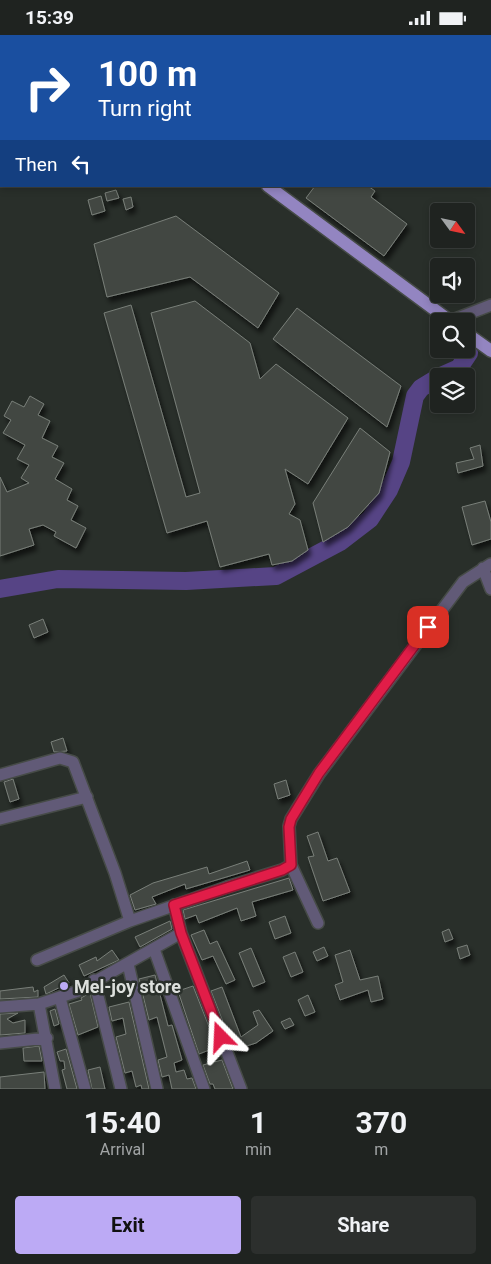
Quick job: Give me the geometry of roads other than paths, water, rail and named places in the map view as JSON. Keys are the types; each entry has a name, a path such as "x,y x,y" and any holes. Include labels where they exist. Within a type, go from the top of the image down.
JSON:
{"main road":[{"path":"269,187 439,313"},
{"path":"475,339 491,351"}],"street":[{"path":"470,313 491,305"},
{"path":"318,923 291,865 289,827 291,819 319,773 462,582 487,566 491,589"},
{"path":"0,775 60,759 69,760 77,769 130,921"},
{"path":"0,819 87,797"},
{"path":"37,960 130,921 282,870 291,865"},
{"path":"174,905 181,933 241,1089"},
{"path":"0,1007 39,1004 78,991 94,980 128,964 181,933"},
{"path":"154,949 204,1089"},
{"path":"128,964 157,1089"},
{"path":"94,980 122,1089"},
{"path":"60,998 85,1089"},
{"path":"39,1004 47,1038 55,1089"},
{"path":"0,1043 47,1038"}],"waterway":[{"path":"459,368 466,358"},
{"path":"0,589 58,579 186,581 276,576 340,542 370,519 389,490 401,462 415,396 421,388 430,382"}],"place":[{"name":"Mel-joy store","path":"64,986"}]}
